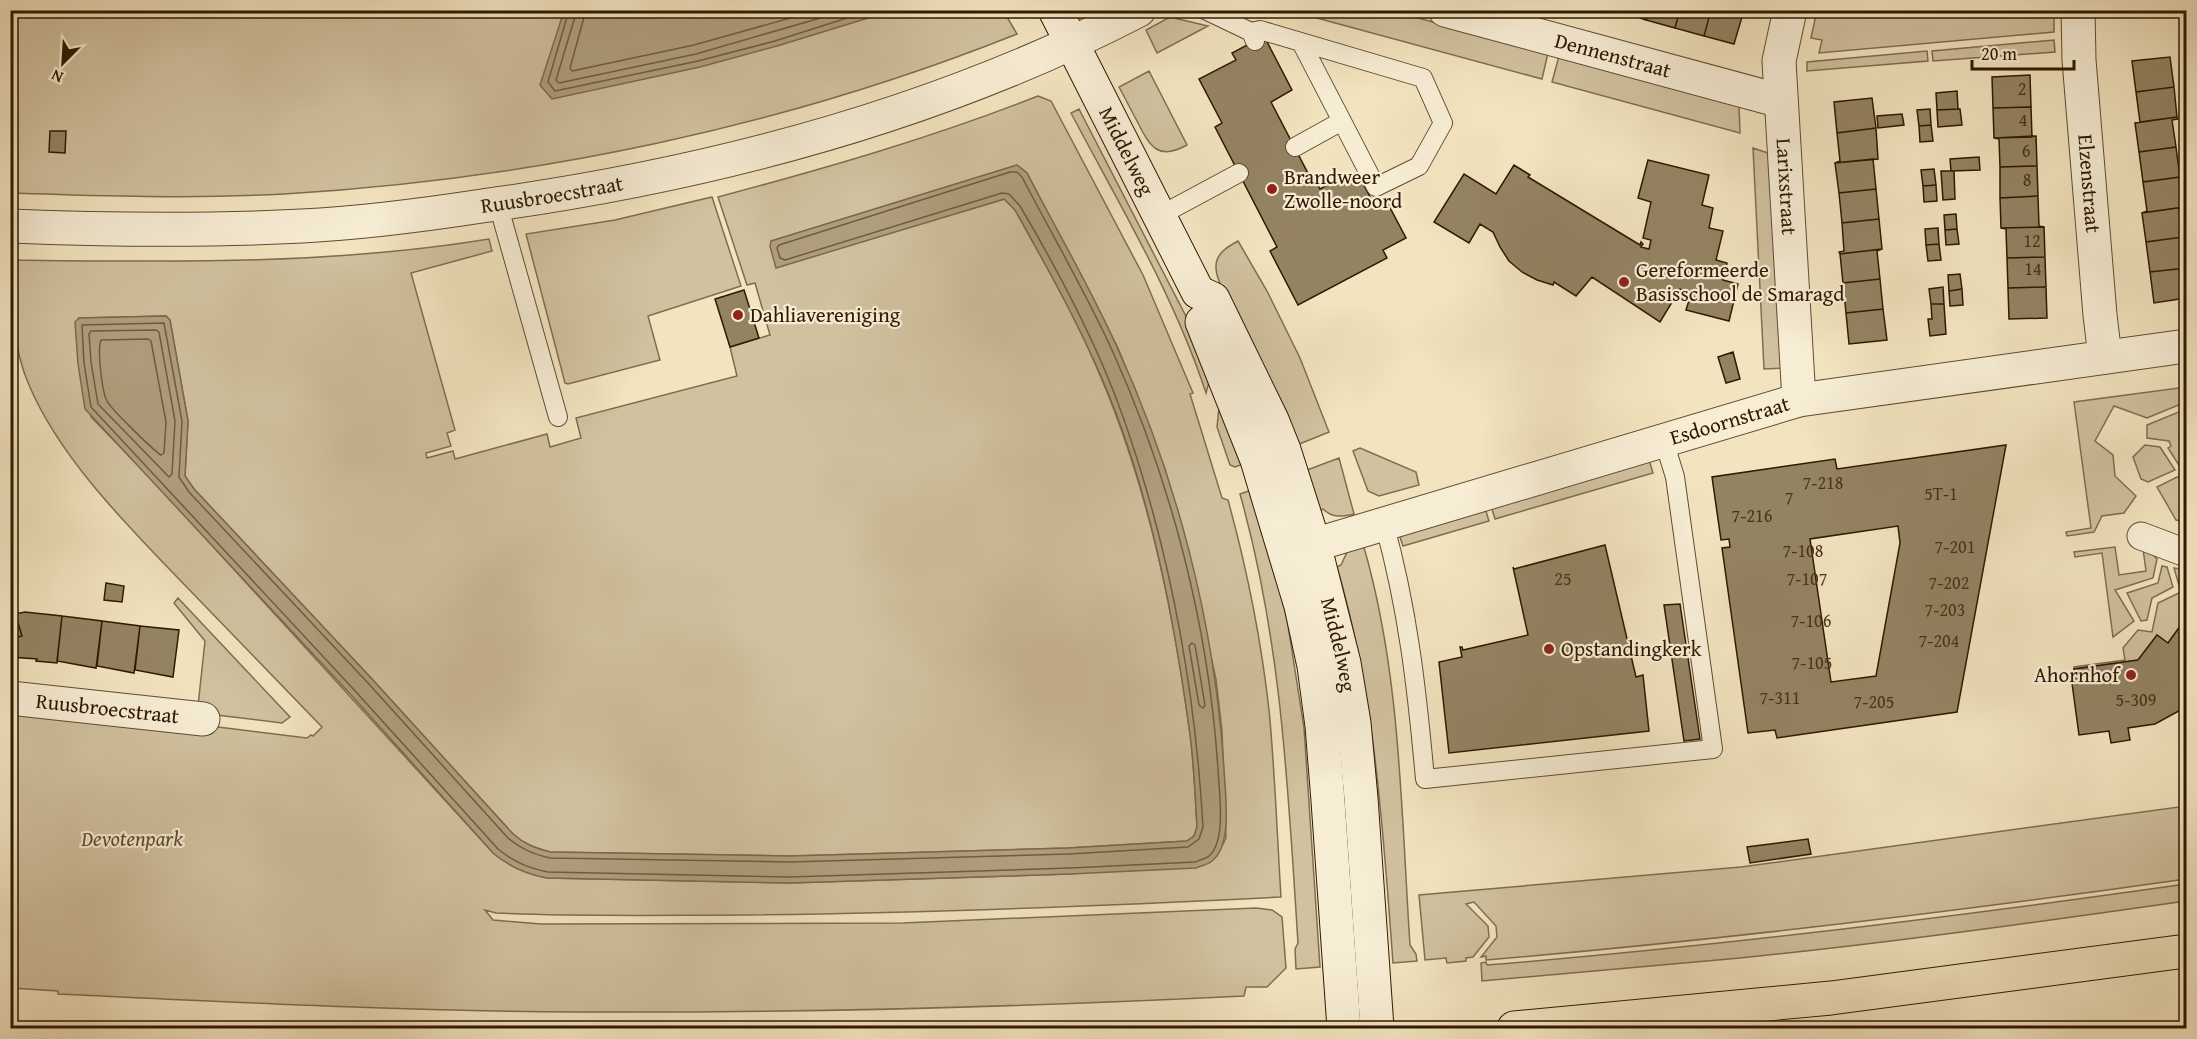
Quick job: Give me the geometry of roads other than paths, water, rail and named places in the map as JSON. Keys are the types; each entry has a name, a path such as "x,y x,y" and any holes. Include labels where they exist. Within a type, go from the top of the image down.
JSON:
{"highway":[{"path":"1514,1029 1831,998 2187,951"}],"street":[{"name":"Middelweg","path":"1055,10 1198,292 1195,307 1249,439 1270,500 1299,549 1344,663 1354,723 1362,809 1377,1029"},
{"path":"1073,43 1139,10"},
{"name":"Dennenstraat","path":"1445,10 1492,17 1781,101"},
{"name":"Larixstraat","path":"1790,10 1779,61 1799,400"},
{"name":"Elzenstraat","path":"2078,10 2082,95 2105,357"},
{"name":"Ruusbroecstraat","path":"10,226 162,230 305,226 429,214 498,204 671,174 843,130 954,93 1026,65 1073,43"},
{"name":"Esdoornstraat","path":"1299,549 1799,400 2187,346"},
{"path":"2141,536 2187,553"},
{"name":"Middelweg","path":"1299,549 1301,606 1314,666 1322,726 1344,1029"},
{"name":"Ruusbroecstraat","path":"10,698 203,719"}],"lane":[{"path":"1205,10 1253,36 1260,30 1423,78 1443,123 1419,166 1376,187 1302,44"},
{"path":"1295,147 1342,121"},
{"path":"1159,216 1239,173"},
{"path":"498,204 558,417"},
{"path":"1384,523 1395,560 1415,669 1425,779 1713,748 1675,477 1665,441"}],"water":[{"path":"564,10 891,11 700,67 552,99 540,85"},
{"path":"1017,165 1027,173 1085,281 1117,347 1158,448 1190,553 1212,661 1226,806 1222,846 1217,856 1209,863 1196,868 790,883 547,878 525,872 494,854 353,697 85,409 78,364 75,322 79,318 166,316 170,320 188,421 185,476 194,489 513,834 535,847 550,852 790,856 1068,848 1187,841 1194,836 1197,827 1191,739 1169,608 1152,529 1116,413 1094,361 1015,210 1004,199 776,268 770,246 771,241"}],"place":[{"name":"Brandweer Zwolle-noord","path":"1272,189"},
{"name":"Gereformeerde Basisschool de Smaragd","path":"1624,282"},
{"name":"Dahliavereniging","path":"738,315"},
{"name":"Opstandingkerk","path":"1549,649"},
{"name":"Ahornhof","path":"2131,675"}],"park label":[{"name":"Devotenpark","path":"132,839"}]}
